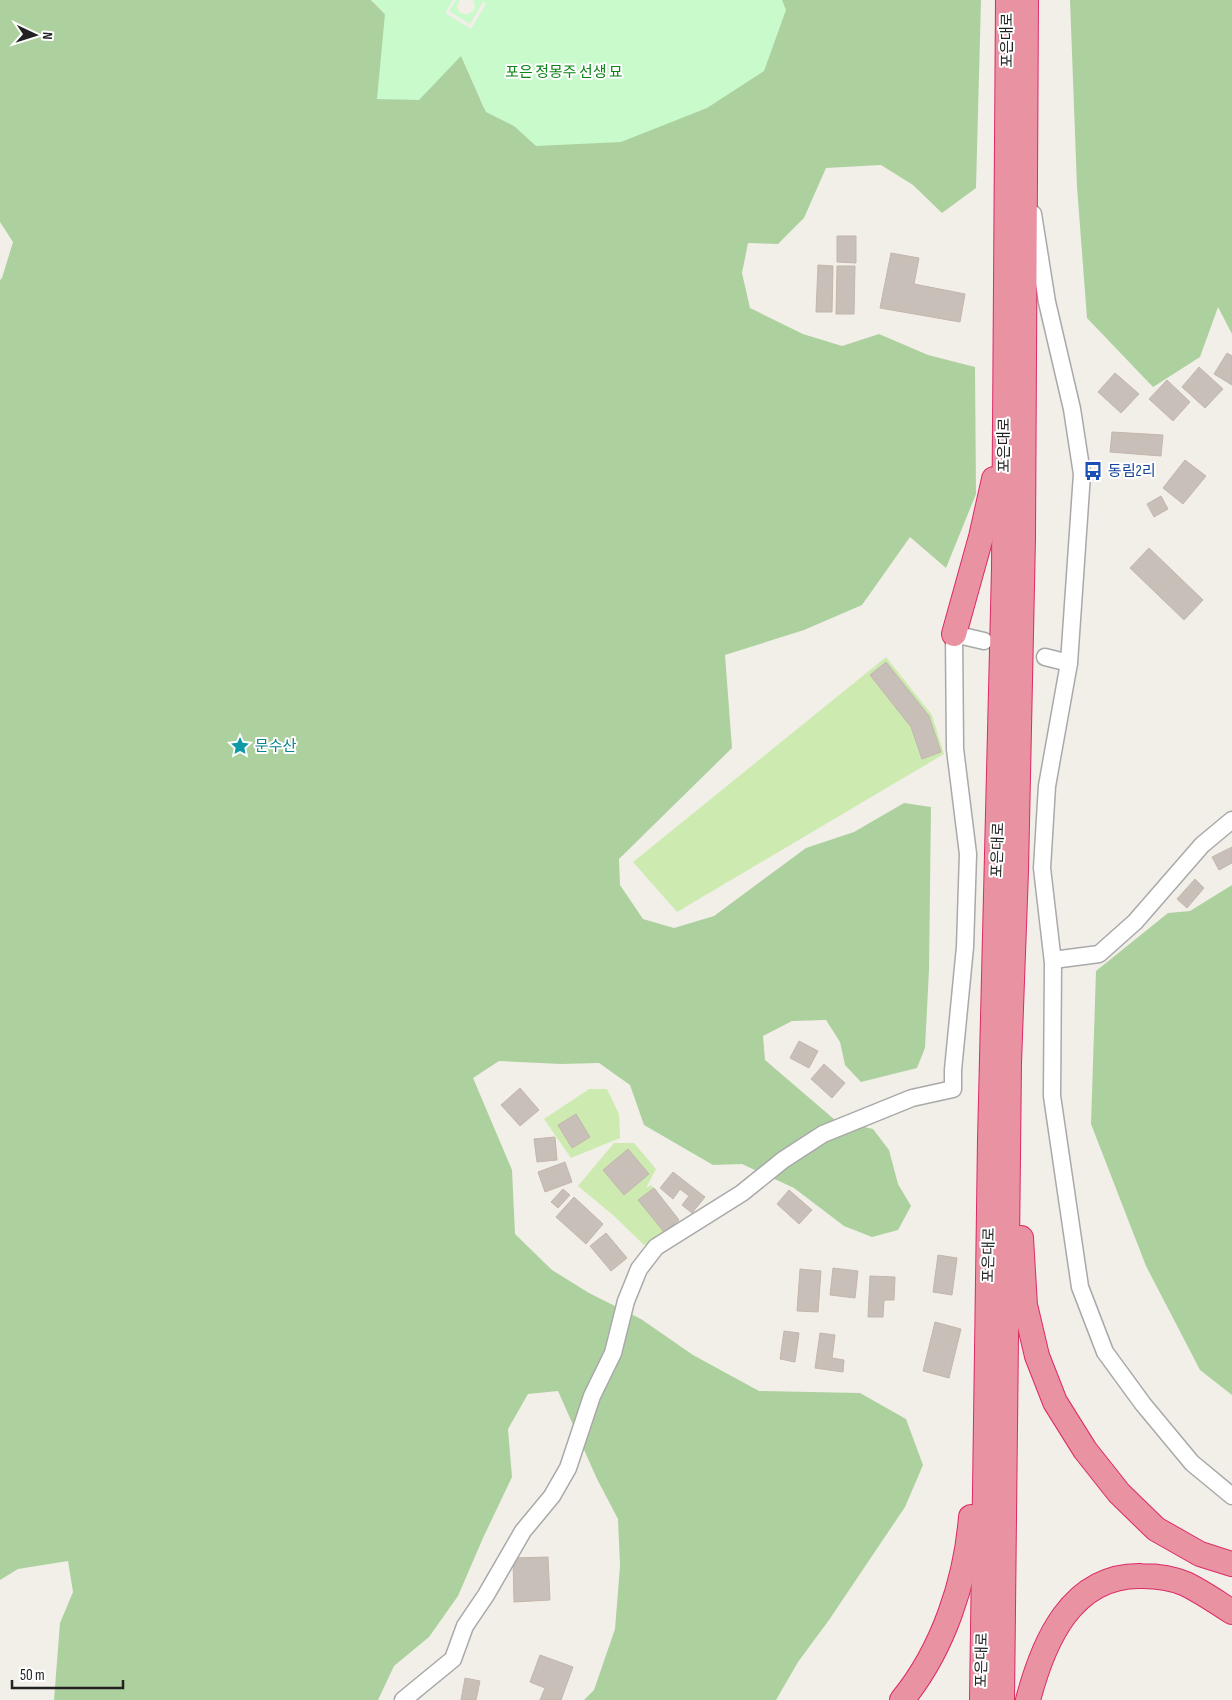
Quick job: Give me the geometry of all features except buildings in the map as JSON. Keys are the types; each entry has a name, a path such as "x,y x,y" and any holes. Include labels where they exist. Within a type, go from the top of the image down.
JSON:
{"highway":[{"name":"포은대로","path":"982,1700 990,1140 1004,568 1008,0"},
{"name":"포은대로","path":"1002,1700 1009,1063 1016,871 1023,538 1026,0"},
{"path":"954,634 995,478 1004,406"},
{"path":"1009,1063 1025,1305 1037,1356 1055,1402 1085,1450 1119,1493 1156,1529 1200,1554 1232,1564"},
{"path":"902,1700 911,1689 932,1654 963,1573 969,1538 988,1299"},
{"path":"1028,1700 1035,1673 1048,1640 1063,1616 1082,1595 1106,1582 1131,1576 1158,1576 1185,1584 1232,1612"}],"street":[{"path":"1024,161 1047,302 1072,409 1082,474 1069,663 1047,786 1042,868 1053,960 1052,1096 1080,1287 1105,1352 1143,1404 1192,1463 1232,1496"},
{"path":"403,1700 454,1659 465,1626 486,1595 523,1531 552,1496 568,1468 592,1396 612,1353 626,1301 639,1269 656,1247 742,1193 783,1160 823,1134 912,1098 953,1088 953,1070 965,948 968,854 956,749 954,634 984,641"},
{"path":"1044,657 1069,663"},
{"path":"1053,960 1099,954 1135,922 1202,845 1232,820"}],"green space":[{"path":"0,0 371,0 390,19 461,55 484,108 781,0 981,0 976,188 942,213 913,185 881,165 826,168 804,218 778,244 748,243 742,273 750,308 803,334 842,346 879,334 928,355 975,367 976,494 946,568 910,537 862,605 804,630 725,655 732,748 619,859 620,885 643,919 674,928 714,916 806,848 854,832 904,803 931,807 929,970 925,1048 917,1068 861,1082 845,1065 840,1042 826,1020 792,1021 763,1036 765,1060 835,1120 873,1129 889,1150 898,1184 911,1206 898,1230 872,1237 844,1226 794,1188 742,1164 713,1165 644,1125 630,1085 599,1063 561,1064 499,1061 473,1078 512,1170 515,1234 552,1270 589,1293 641,1319 693,1355 759,1391 860,1393 906,1419 923,1465 905,1507 829,1620 798,1662 776,1700 584,1700 594,1690 615,1629 620,1566 618,1519 597,1479 558,1391 528,1394 508,1429 512,1477 458,1596 429,1637 394,1666 378,1700 54,1700 60,1623 73,1592 68,1561 18,1569 0,1580 0,280 13,242 0,222"},
{"name":"포은 정몽주 선생 묘","path":"372,0 453,0 445,13 471,29 486,4 483,2 470,24 449,11 456,0 460,0 457,6 459,12 467,15 474,10 473,0 782,0 786,10 764,71 707,108 621,142 536,146 514,126 486,112 461,56 419,100 377,99 385,14"},
{"path":"1070,0 1232,0 1232,334 1218,307 1200,357 1153,387 1087,318 1077,187"},
{"path":"886,657 932,715 944,754 677,912 633,862"},
{"path":"1232,885 1232,1395 1200,1370 1146,1266 1091,1124 1096,971 1168,913 1190,911"},
{"path":"589,1089 607,1089 619,1114 620,1138 571,1158 544,1119"},
{"path":"614,1143 634,1143 656,1169 646,1188 651,1185 654,1188 679,1220 679,1229 664,1238 644,1245 613,1215 578,1186"}],"place":[{"name":"동림2리","path":"1093,471"},
{"name":"문수산","path":"240,746"}]}
